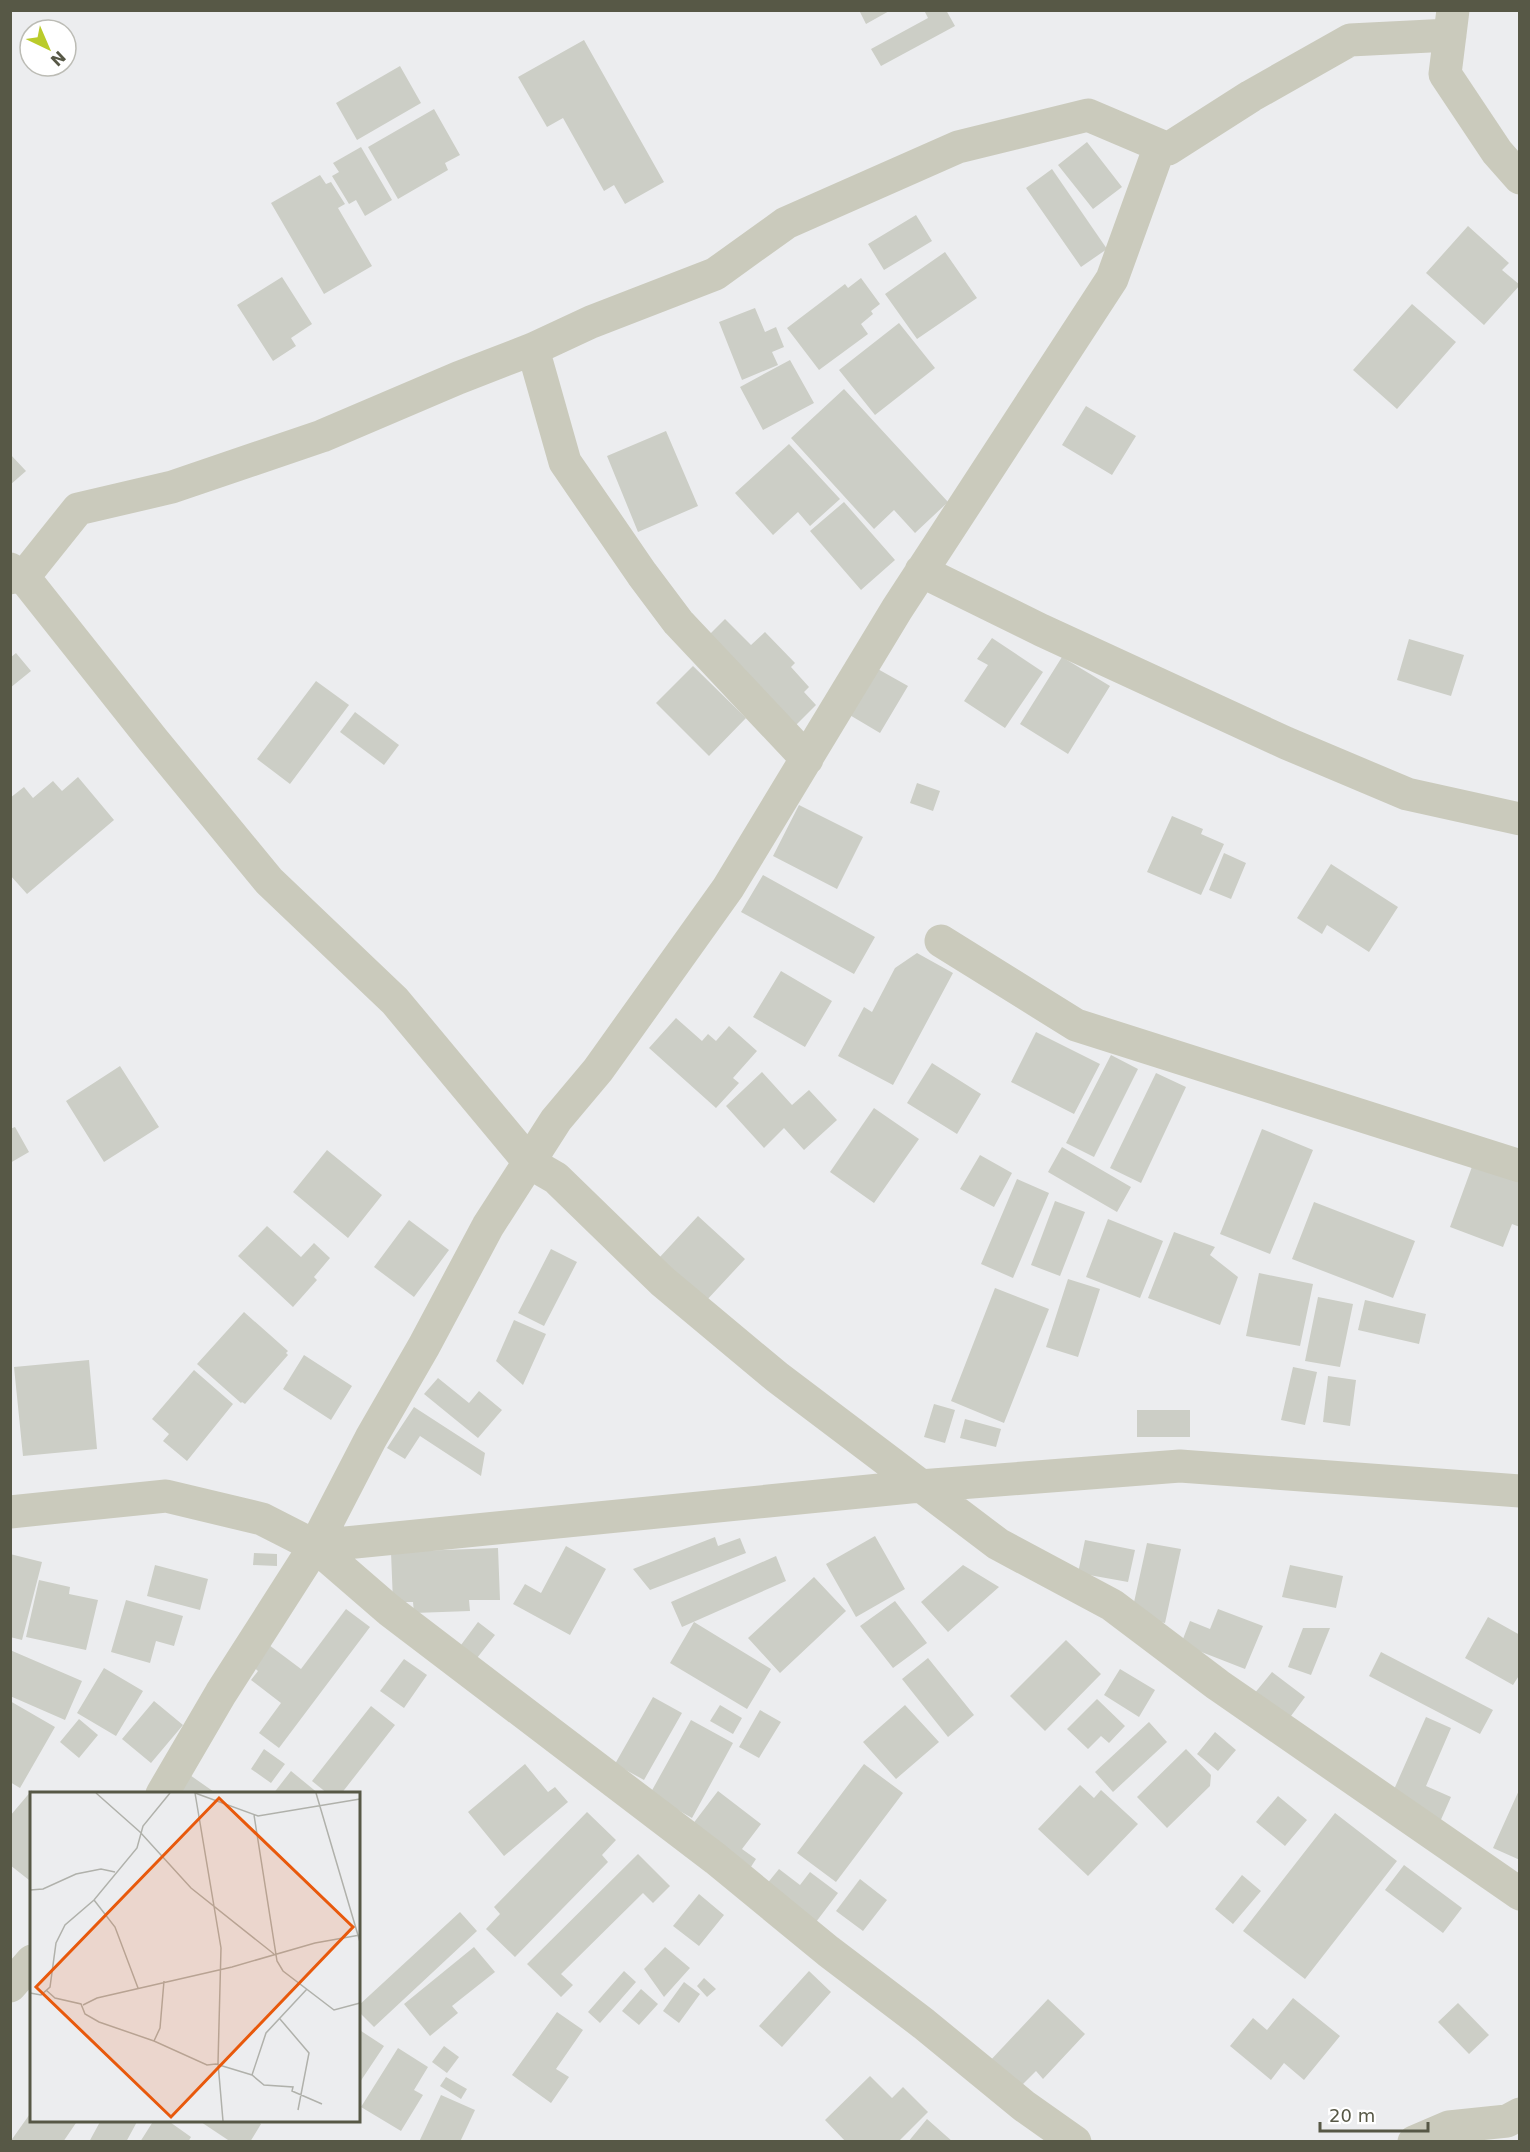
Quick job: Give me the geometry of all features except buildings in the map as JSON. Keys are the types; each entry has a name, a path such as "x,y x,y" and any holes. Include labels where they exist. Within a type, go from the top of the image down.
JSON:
{"street":[{"path":"10,579 30,569 78,509 172,487 322,436 533,349 591,322 715,274 786,223 958,147 1088,115 1168,149 1251,96 1350,40 1452,23 1444,74 1497,152 1520,178"},
{"path":"163,1792 221,1693 315,1546 371,1438 424,1346 488,1226 556,1120 604,1061 728,888 921,571 1112,279 1156,158"},
{"path":"533,349 565,462 678,622 807,759"},
{"path":"10,569 18,577 26,580 269,881 395,1001 530,1163 556,1178 662,1281 777,1377 998,1544 1112,1605 1218,1685 1520,1894"},
{"path":"921,571 1041,630 1264,733 1407,794 1520,819"},
{"path":"942,941 1076,1025 1520,1166"},
{"path":"315,1546 920,1486 1180,1466 1520,1491"},
{"path":"10,1512 166,1496 262,1519 315,1546 389,1610 716,1859 1024,2106 1075,2142"},
{"path":"10,1986 30,1963"},
{"path":"1414,2142 1449,2127 1507,2121 1520,2114"}]}
